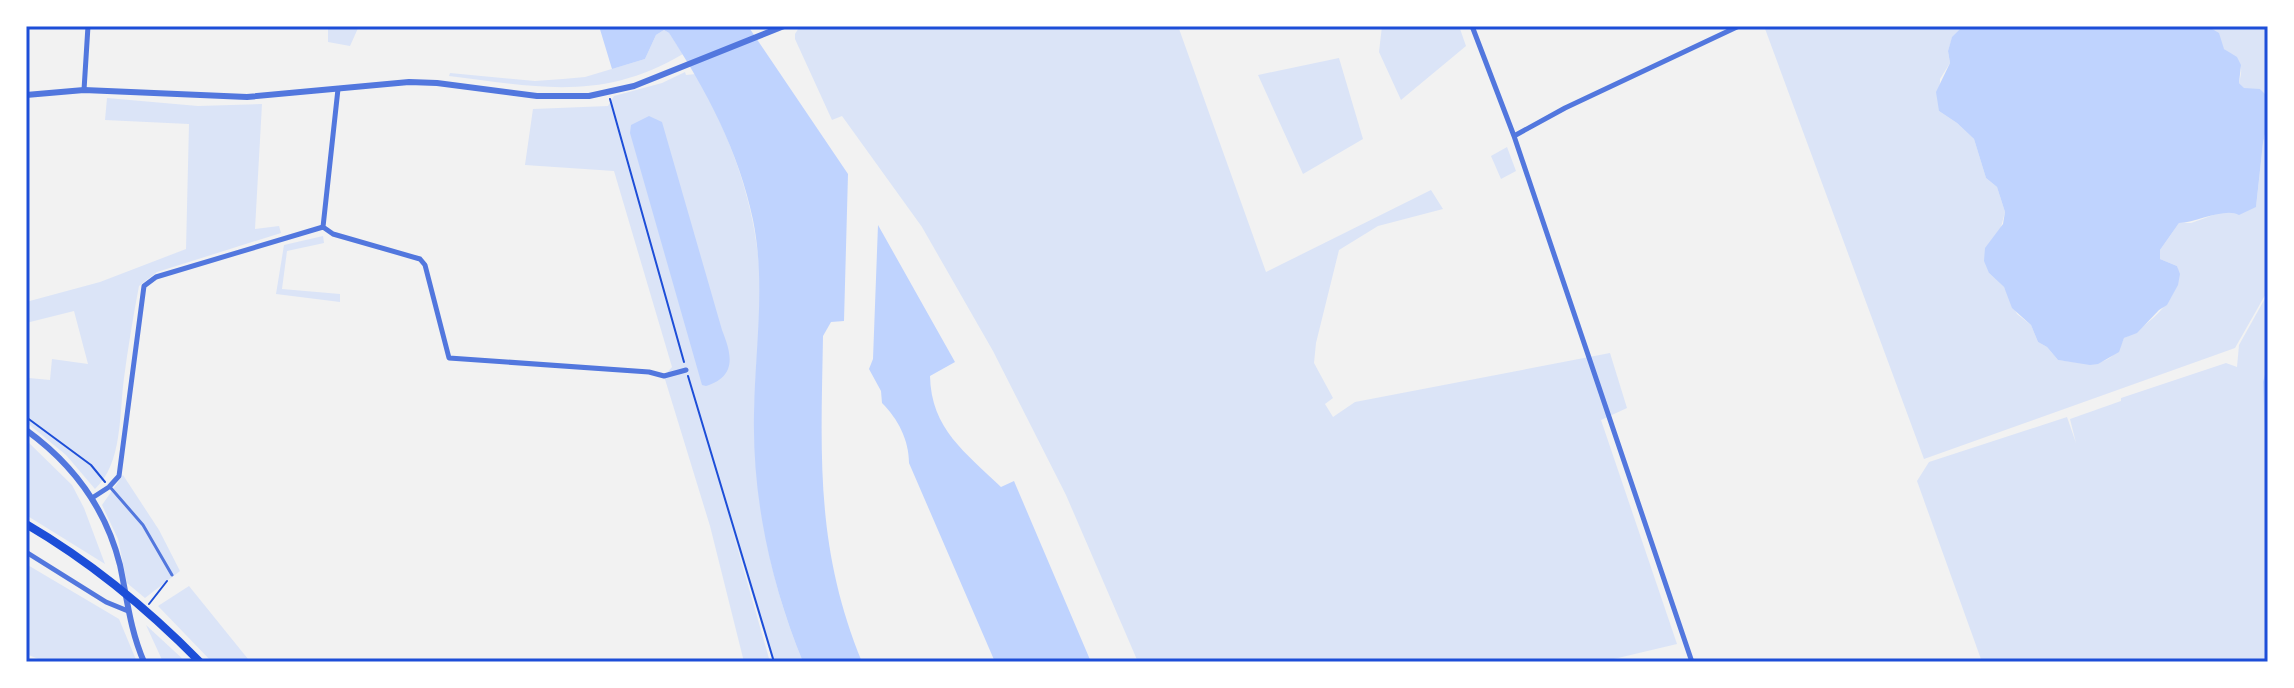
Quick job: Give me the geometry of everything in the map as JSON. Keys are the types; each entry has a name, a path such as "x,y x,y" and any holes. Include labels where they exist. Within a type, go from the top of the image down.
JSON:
{"highway":[{"path":"26,524 94,567 154,616 200,662"}],"street":[{"path":"84,90 88,26"},
{"path":"26,95 84,90 247,97 409,82 567,97 608,93 634,86 784,26"},
{"path":"1472,26 1514,136 1692,662"},
{"path":"1514,136 1565,108 1739,26"},
{"path":"323,227 338,89"},
{"path":"323,227 333,234 420,259 425,265 449,358 649,372 664,376 686,370"},
{"path":"92,498 119,476 144,286 156,277 323,227"},
{"path":"26,430 63,461 92,498 116,552 128,611 144,662"},
{"path":"26,552 106,602 128,611"}],"lane":[{"path":"109,487 143,525 172,575"}],"path":[{"path":"608,93 686,370 774,662"},
{"path":"26,417 91,465 109,487"},
{"path":"152,599 172,575"}],"shaded area":[{"path":"328,26 359,26 350,46 328,42"},
{"path":"800,26 1178,26 1266,272 1431,190 1443,209 1378,226 1339,250 1314,363 1333,398 1325,404 1333,417 1355,402 1610,353 1627,408 1601,420 1677,644 1601,662 1138,662 1066,495 993,351 922,227 842,116 832,120 795,39"},
{"path":"1382,26 1459,26 1466,46 1401,100 1379,52"},
{"path":"1764,26 1963,26 1952,38 1948,51 1950,63 1940,79 1939,111 1974,139 1986,178 1997,187 2005,212 1989,273 2004,287 2017,314 2031,325 2038,342 2058,360 2088,363 2105,360 2113,356 2124,338 2162,309 2176,288 2178,277 2177,266 2160,259 2160,250 2179,223 2191,223 2222,212 2256,207 2268,121 2268,290 2235,348 1924,459"},
{"path":"2207,26 2268,26 2268,101 2260,89 2244,89 2239,83 2239,62 2222,47"},
{"path":"664,30 683,54 653,69 597,85 540,87 449,76 450,73 535,81 585,77 645,59 656,35"},
{"path":"1339,58 1363,139 1303,174 1258,75"},
{"path":"685,72 686,75 696,74 721,124 741,177 755,231 760,287 755,409 757,477 777,585 803,662 773,662 730,522 770,662 744,662 710,526 664,376 672,367 614,171 525,165 533,109 608,106 614,96 662,83"},
{"path":"107,98 198,106 262,104 255,229 279,226 281,233 157,272 139,286 115,452 111,466 95,489 66,455 26,422 29,378 50,380 52,359 88,364 74,311 26,323 26,302 100,282 186,249 189,124 105,120"},
{"path":"1507,147 1516,171 1501,179 1491,156"},
{"path":"323,236 324,243 287,251 282,289 340,294 340,302 276,294 284,245"},
{"path":"2268,293 2268,662 1982,662 1917,481 1929,462 2067,417 2076,443 2070,419 2121,401 2121,398 2226,363 2237,367 2239,345"},
{"path":"26,440 72,485 105,564 26,515"},
{"path":"123,475 159,530 180,571 145,598 127,583 118,539 102,505"},
{"path":"26,564 119,619 137,662 46,662 26,654"},
{"path":"189,586 251,662 212,662 158,606"},
{"path":"146,625 186,662 163,662"}],"water":[{"path":"599,26 748,26 848,174 844,321 831,322 823,336 822,462 828,540 847,620 862,662 803,662 773,571 760,509 754,445 759,292 757,244 747,195 730,146 709,100 669,33 664,30 656,35 645,59 612,69"},
{"path":"1963,26 2207,26 2219,33 2224,49 2237,57 2241,65 2239,83 2244,88 2260,89 2265,94 2268,121 2256,207 2239,215 2219,214 2179,223 2160,250 2160,259 2177,266 2180,274 2178,285 2167,305 2137,333 2124,338 2119,352 2098,364 2058,360 2038,342 2031,325 2012,308 2004,287 1989,273 1984,261 1985,248 2003,224 2005,212 1997,187 1986,178 1974,139 1939,111 1936,92 1950,63 1948,51 1952,37"},
{"path":"649,116 662,122 730,356 723,377 706,386 702,385 630,133 631,125"},
{"path":"878,225 955,362 930,376 937,411 963,451 1001,487 1014,481 1091,662 995,662 909,463 902,430 882,403 881,391 869,369 873,359"}],"waterway":[{"path":"2268,368 2264,382 2268,480"}]}
